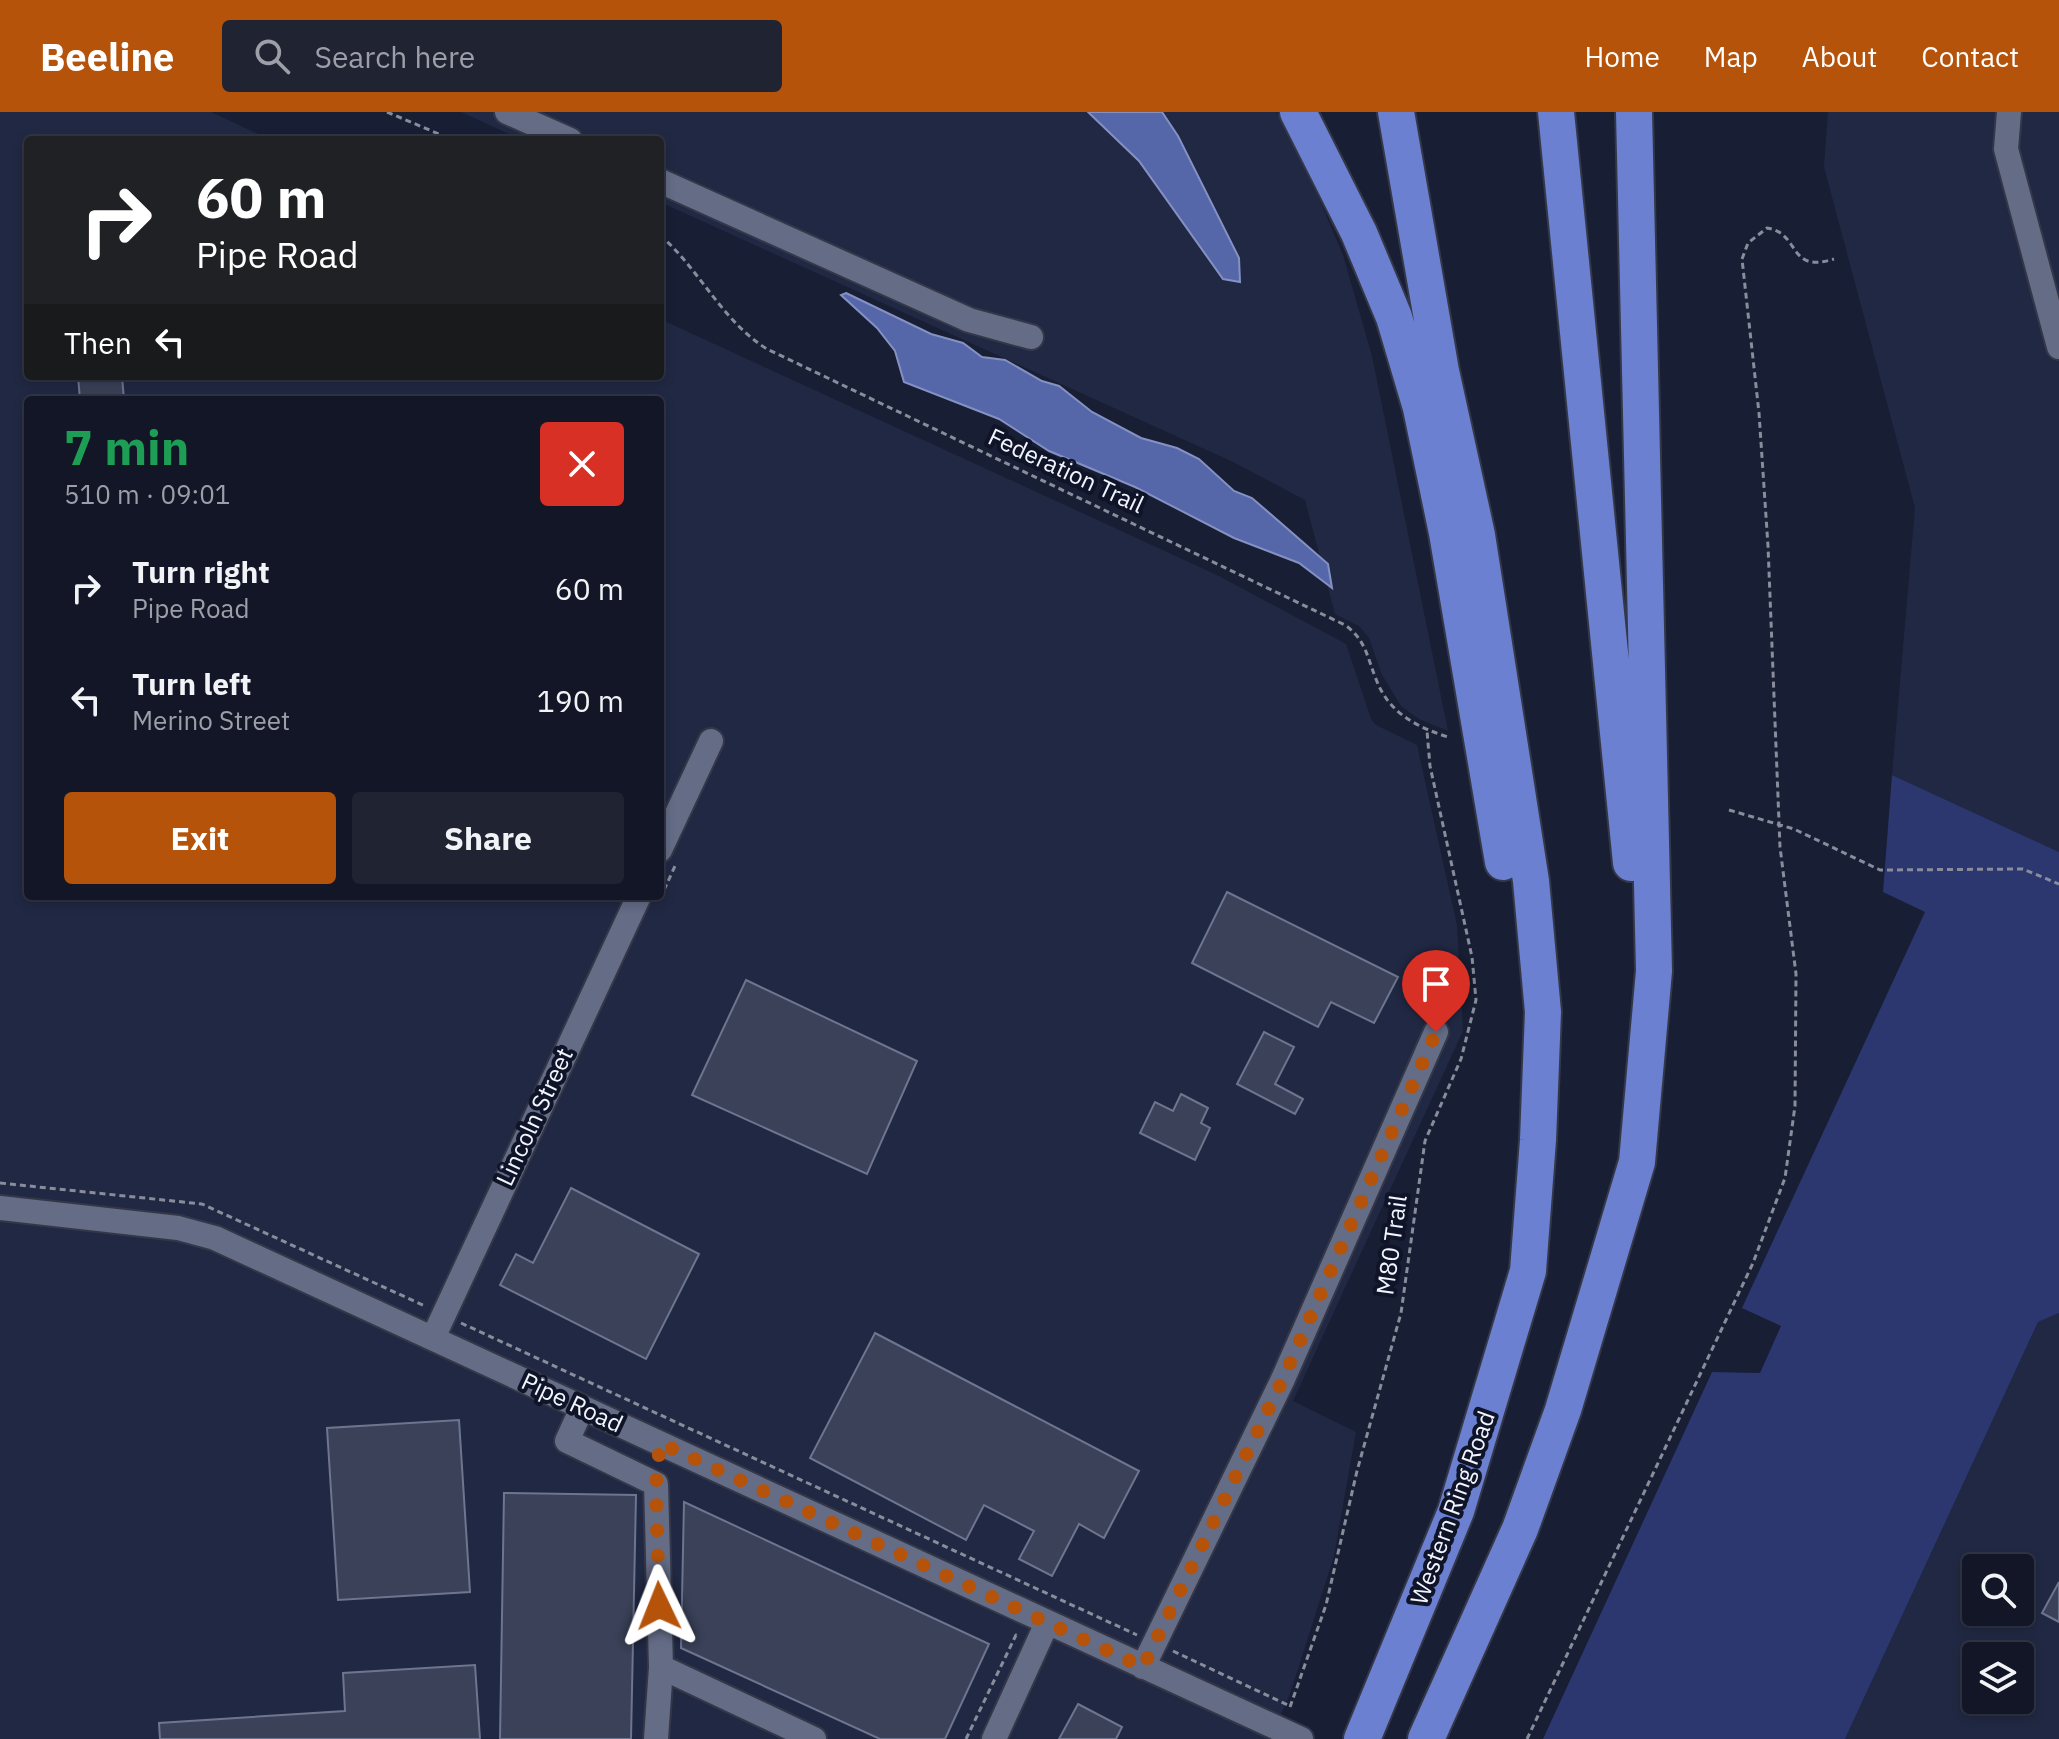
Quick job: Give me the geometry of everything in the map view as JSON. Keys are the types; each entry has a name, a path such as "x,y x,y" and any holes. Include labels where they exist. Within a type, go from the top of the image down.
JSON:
{"highway":[{"path":"1298,112 1359,233 1394,317 1421,408 1447,533 1507,884 1523,1008 1528,1271"},
{"path":"1396,112 1441,371 1477,535 1531,881 1543,1012 1538,1140 1528,1271"},
{"path":"1556,112 1632,869 1634,968 1623,1158 1598,1286"},
{"path":"1426,1739 1520,1529 1563,1410 1637,1162 1654,971 1634,112"},
{"name":"Western Ring Road","path":"1364,1733 1456,1511 1528,1271"}],"street":[{"path":"507,112 561,136"},
{"path":"2009,112 2006,149 2059,347"},
{"path":"664,183 969,320 1031,337"},
{"path":"664,841 711,741"},
{"name":"Lincoln Street","path":"433,1338 637,900"},
{"path":"1143,1667 1283,1379 1436,1032"},
{"name":"Pipe Road","path":"0,1208 178,1228 215,1238 1301,1739"},
{"path":"582,1408 567,1441 656,1484"},
{"path":"656,1739 661,1667 656,1484 660,1443"},
{"path":"994,1739 1047,1623"},
{"path":"661,1667 814,1739"}],"path":[{"path":"387,112 444,136"},
{"path":"1527,1739 1753,1263 1785,1178 1795,1106 1796,974 1779,825 1768,546 1759,413 1742,259 1748,243 1767,228 1776,229 1806,263 1817,265 1834,259"},
{"name":"Federation Trail","path":"664,239 697,274 737,326 767,349 1345,625 1363,642 1376,680 1392,707 1427,731 1448,737"},
{"name":"M80 Trail","path":"1285,1715 1329,1595 1357,1471 1401,1313 1425,1141 1461,1059 1476,1000 1472,957 1433,780 1427,731"},
{"path":"1729,810 1779,825 1890,872 2023,869 2059,884"}],"shaded area":[{"path":"0,112 211,112 262,136 24,136 24,380 664,380 664,321 1217,575 1346,644 1371,719 1376,725 1417,745 1457,925 1463,1031 1293,1401 1356,1432 1334,1556 1290,1694 1270,1739 0,1739"},
{"path":"461,112 1276,112 1297,147 1343,255 1372,356 1448,731 1419,719 1401,706 1382,675 1369,638 1359,626 1335,614 1305,500 1233,462 664,204 664,136 514,136"},
{"path":"1088,112 1162,112 1178,136 1239,258 1240,282 1223,279 1139,161"},
{"path":"1828,112 2059,112 2059,852 1892,775 1915,508 1824,167"},
{"path":"846,293 931,334 963,343 982,357 1005,360 1042,381 1059,386 1092,412 1141,438 1177,448 1199,459 1234,491 1252,498 1328,564 1332,588 1299,563 1234,538 1135,487 1049,451 999,419 904,382 895,351 877,328 841,295"},
{"path":"1892,775 2059,852 2059,1313 2038,1322 1845,1739 1543,1739 1712,1372 1760,1373 1781,1326 1742,1308 1925,912 1883,892"},
{"path":"2059,1313 2059,1739 1845,1739 2038,1322"}],"building":[{"path":"78,380 122,380 124,396 80,396"},
{"path":"1227,892 1398,977 1374,1023 1331,1002 1318,1027 1192,963"},
{"path":"746,980 917,1061 867,1174 692,1095"},
{"path":"1264,1032 1294,1047 1275,1084 1303,1099 1295,1114 1237,1084"},
{"path":"1181,1094 1208,1108 1201,1123 1210,1128 1195,1160 1140,1133 1155,1102 1173,1111"},
{"path":"571,1188 699,1254 646,1359 500,1285 516,1254 533,1263"},
{"path":"875,1333 1139,1471 1104,1538 1079,1524 1052,1576 1019,1559 1034,1531 984,1505 966,1540 810,1458"},
{"path":"459,1420 470,1592 338,1600 327,1428"},
{"path":"504,1493 636,1495 631,1739 500,1739"},
{"path":"684,1502 989,1644 945,1739 880,1739 681,1648"},
{"path":"2059,1582 2059,1622 2042,1613"},
{"path":"475,1665 480,1739 160,1739 159,1723 345,1711 343,1673"},
{"path":"1078,1704 1122,1727 1116,1739 1059,1739"}],"route":[{"path":"659,1606 656,1484 660,1443 1143,1667 1283,1379 1436,1032"}]}
